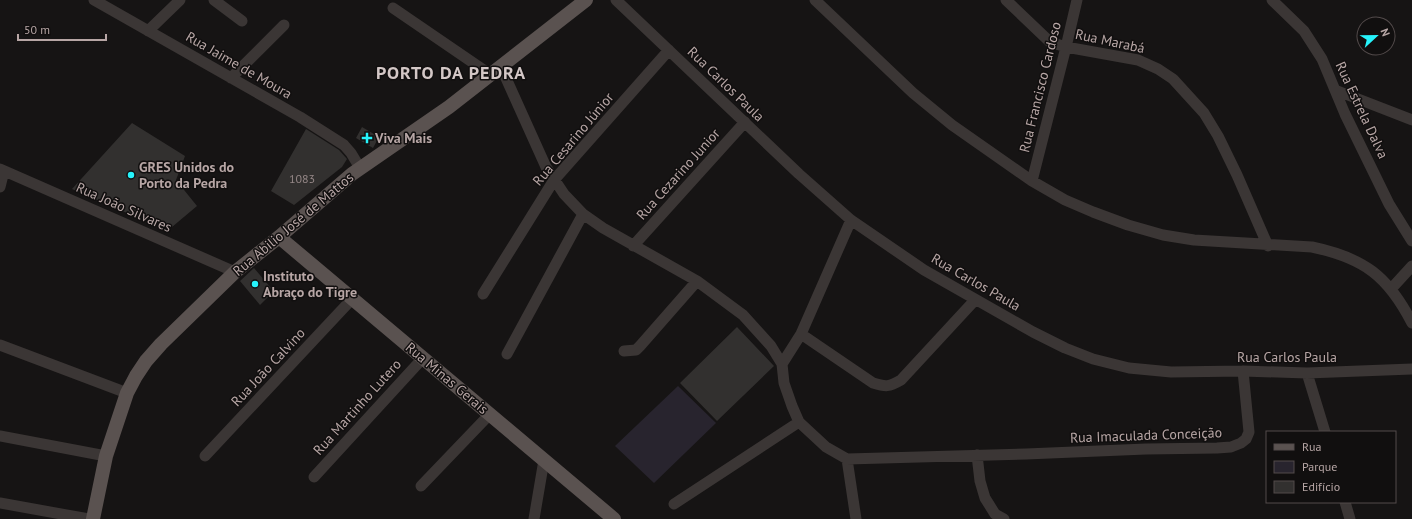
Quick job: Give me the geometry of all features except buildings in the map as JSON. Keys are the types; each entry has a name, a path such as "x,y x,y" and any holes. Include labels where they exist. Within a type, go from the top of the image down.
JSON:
{"main road":[{"name":"Rua Abilio José de Mattos","path":"93,519 106,456 127,393 146,361 161,344 235,272 279,237 360,168 449,107 582,1"},
{"name":"Rua Minas Gerais","path":"279,237 614,519"}],"street":[{"name":"Rua Jaime de Moura","path":"94,0 300,117 344,145 360,168"},
{"path":"148,31 180,0"},
{"path":"214,0 242,21"},
{"name":"Rua Carlos Paula","path":"616,0 799,174 851,220 924,270 1040,336 1065,348 1093,359 1129,368 1171,372 1242,371 1308,373 1412,368"},
{"path":"815,0 919,98 952,125 1032,181 1065,200 1128,225 1163,235 1194,240 1268,246 1312,247 1331,251 1366,266 1376,273 1391,289 1404,307 1412,323"},
{"name":"Rua Marabá","path":"1006,0 1050,42 1066,47 1138,60 1158,69 1173,79 1204,113 1218,136 1268,246"},
{"name":"Rua Francisco Cardoso","path":"1032,181 1077,0"},
{"name":"Rua Estrela Dalva","path":"1272,0 1304,31 1322,59 1335,90 1389,204 1412,241"},
{"path":"393,8 496,71 546,167 564,194 583,214 633,246 697,280 743,315 772,346 782,364 784,383 799,422 826,447 847,458 856,519"},
{"path":"231,78 284,25"},
{"name":"Rua Cesarino Júnior","path":"483,294 554,180 669,50"},
{"path":"1335,90 1412,120"},
{"name":"Rua Cezarino Junior","path":"633,246 745,122"},
{"path":"0,187 2,170"},
{"name":"Rua João Silvares","path":"2,170 235,272"},
{"path":"507,354 583,214"},
{"path":"782,364 801,334 851,220"},
{"path":"1391,289 1412,266"},
{"path":"624,351 636,350 697,280"},
{"name":"Rua João Calvino","path":"205,456 352,299"},
{"path":"801,334 873,383 884,386 892,386 901,380 975,300"},
{"path":"0,346 127,393"},
{"name":"Rua Martinho Lutero","path":"314,477 423,358"},
{"name":"Rua Imaculada Conceição","path":"847,458 1231,447 1246,439 1249,432 1242,371"},
{"path":"1308,373 1325,431"},
{"path":"421,486 490,414"},
{"path":"674,504 799,422"},
{"path":"0,436 106,456"},
{"path":"977,455 980,481 985,498 995,514 1004,519"},
{"path":"534,519 544,460"},
{"path":"0,503 89,519"},
{"path":"1345,503 1350,519"}],"green space":[{"path":"678,386 716,423 654,483 615,446"}],"place":[{"name":"Viva Mais","path":"367,138"},
{"name":"GRES Unidos do Porto da Pedra","path":"131,175"},
{"name":"Instituto Abraço do Tigre","path":"255,284"}],"district":[{"name":"PORTO DA PEDRA","path":"451,73"}]}
